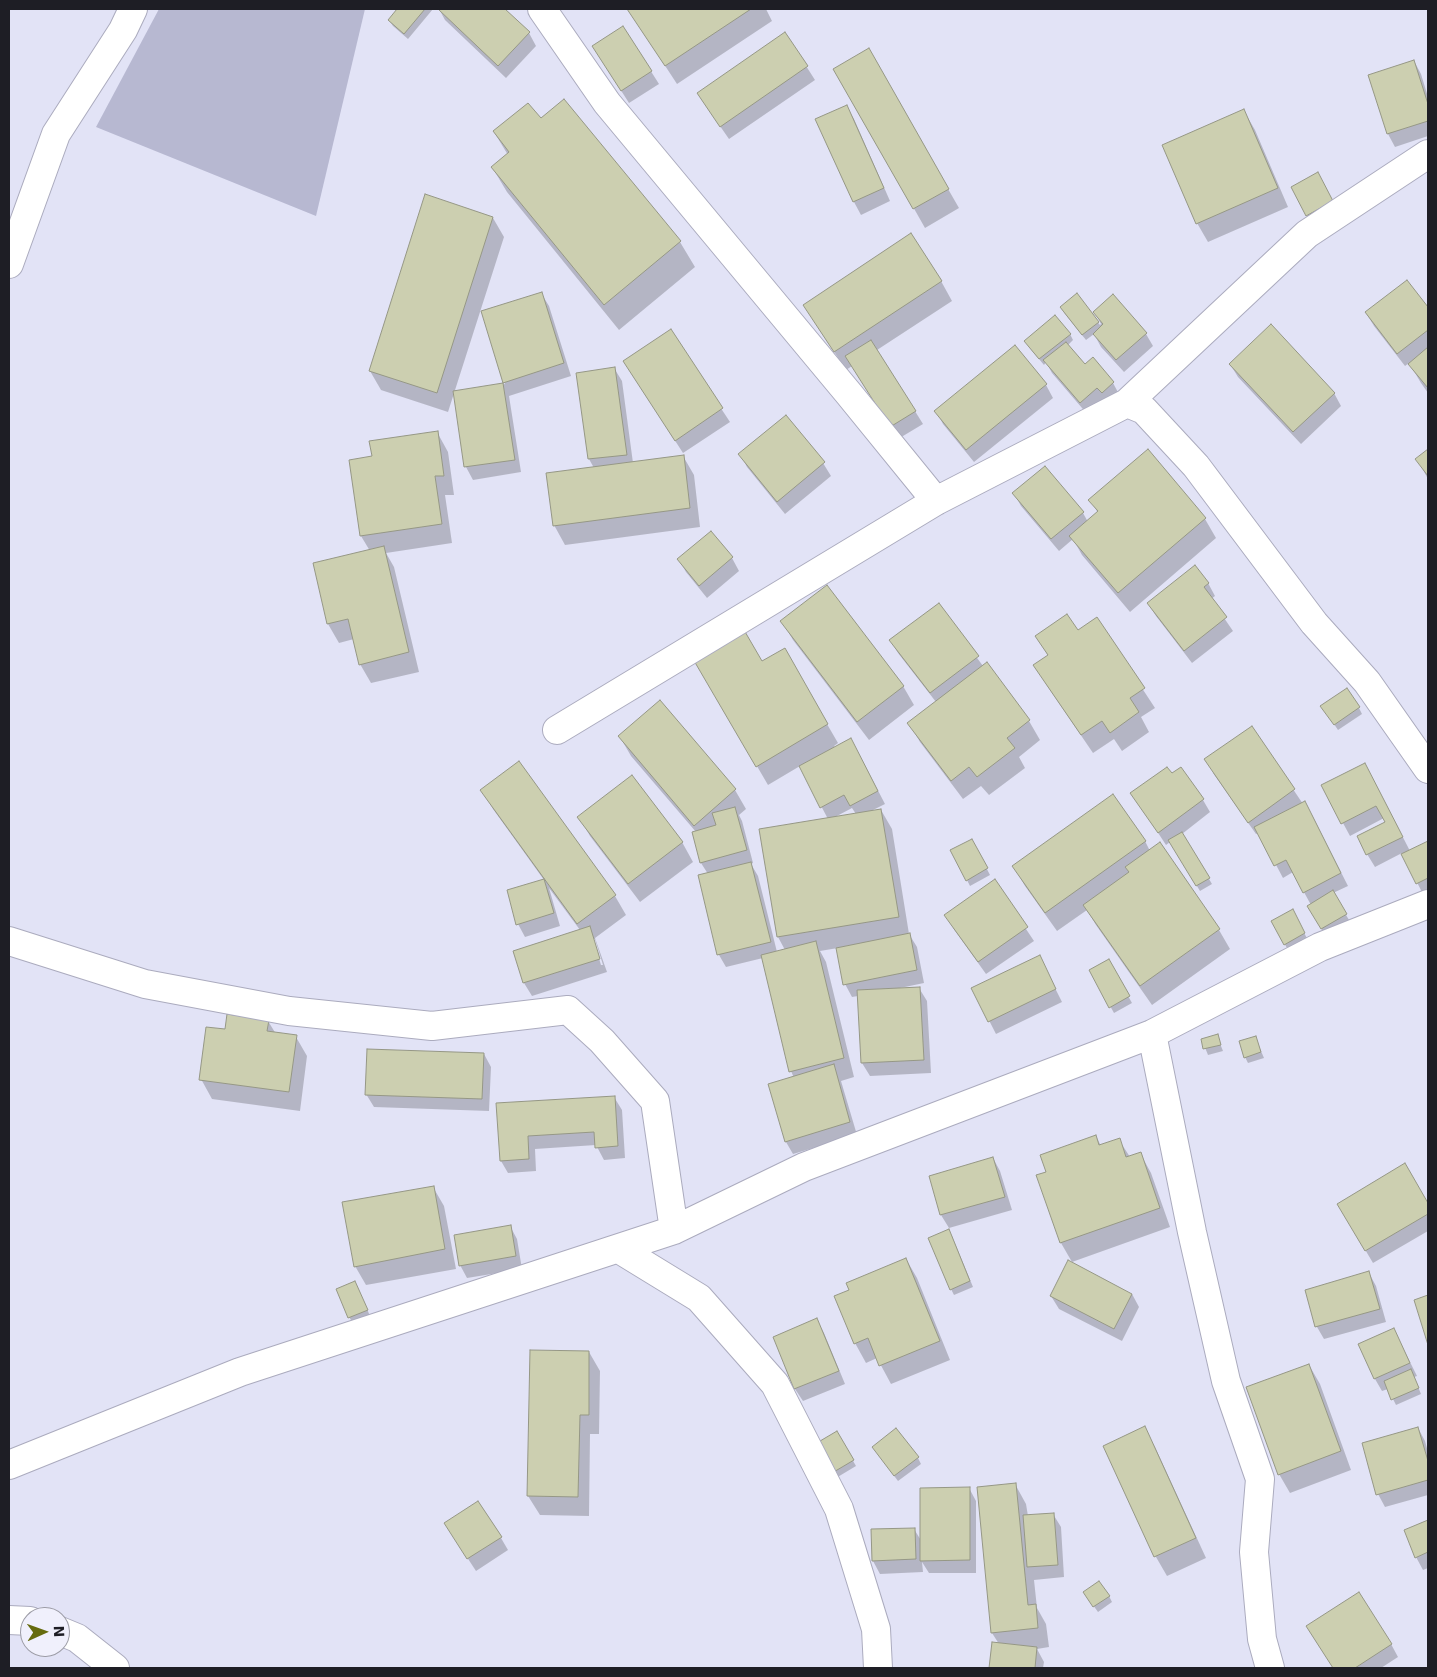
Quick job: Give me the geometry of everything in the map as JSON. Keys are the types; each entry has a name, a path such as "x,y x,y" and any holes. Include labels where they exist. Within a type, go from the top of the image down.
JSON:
{"street":[{"path":"9,264 56,134 123,30 133,9"},
{"path":"542,9 607,104 850,394 936,501"},
{"path":"557,730 936,501 1128,403 1308,234 1428,154"},
{"path":"1128,403 1144,410 1196,466 1314,623 1367,682 1428,769"},
{"path":"9,1465 240,1372 674,1230 804,1166 1152,1034 1320,947 1428,904"},
{"path":"9,941 145,984 289,1011 432,1026 568,1010 602,1041 655,1101 674,1230"},
{"path":"1152,1034 1192,1232 1226,1381 1260,1479 1254,1552 1262,1639 1270,1668"},
{"path":"619,1249 699,1298 775,1384 839,1509 876,1629 878,1668"},
{"path":"70,1635 77,1638 115,1668"}],"shaded area":[{"path":"159,9 365,9 316,216 96,127"}],"building":[{"path":"397,9 425,9 404,34 388,20"},
{"path":"438,9 505,9 530,32 498,66"},
{"path":"627,9 751,9 665,66"},
{"path":"623,26 652,71 621,91 592,46"},
{"path":"785,32 808,66 720,127 697,93"},
{"path":"869,48 949,189 913,209 833,69"},
{"path":"1414,60 1428,104 1428,121 1387,134 1368,75"},
{"path":"564,99 681,241 604,305 491,167 509,152 493,131 528,103 541,118"},
{"path":"847,105 884,188 853,202 815,119"},
{"path":"1244,109 1278,188 1196,224 1162,145"},
{"path":"1318,172 1333,201 1306,216 1291,187"},
{"path":"425,194 493,217 437,393 369,371"},
{"path":"911,233 942,281 834,352 803,305"},
{"path":"1407,280 1428,307 1428,330 1397,354 1365,312"},
{"path":"542,292 564,363 503,383 481,311"},
{"path":"1077,293 1099,322 1082,335 1060,307"},
{"path":"1113,294 1147,333 1116,360 1093,334 1103,324 1093,312"},
{"path":"1055,315 1071,334 1039,359 1024,341"},
{"path":"1271,324 1335,393 1293,432 1229,364"},
{"path":"671,329 723,408 675,441 623,361"},
{"path":"871,340 916,411 890,427 845,356"},
{"path":"1066,342 1085,364 1093,357 1114,382 1102,393 1097,388 1080,403 1043,360"},
{"path":"1015,345 1047,384 966,450 934,411"},
{"path":"1428,347 1428,388 1408,364"},
{"path":"615,367 627,455 588,459 576,373"},
{"path":"503,383 515,460 464,467 453,391"},
{"path":"786,415 825,462 777,502 738,454"},
{"path":"438,431 444,476 435,476 442,524 360,536 349,460 372,456 369,441"},
{"path":"1148,449 1206,518 1118,593 1069,536 1098,511 1088,500"},
{"path":"1428,449 1428,476 1415,459"},
{"path":"684,455 690,508 553,526 546,473"},
{"path":"1045,466 1084,512 1051,539 1012,493"},
{"path":"711,531 733,557 699,586 677,559"},
{"path":"384,546 409,652 359,665 348,619 327,624 313,563"},
{"path":"1195,565 1209,583 1204,587 1227,617 1184,651 1147,603"},
{"path":"827,585 904,686 857,722 780,621"},
{"path":"939,603 979,656 930,693 889,640"},
{"path":"1067,614 1078,630 1097,617 1145,688 1130,698 1139,712 1110,733 1102,721 1081,735 1033,665 1048,655 1035,636"},
{"path":"744,630 762,661 785,648 828,724 756,767 693,659"},
{"path":"987,662 1030,720 1007,738 1015,748 977,777 969,767 951,781 907,723"},
{"path":"1347,688 1360,707 1334,725 1320,706"},
{"path":"660,700 736,789 694,826 618,736"},
{"path":"1252,726 1295,789 1248,823 1204,759"},
{"path":"851,738 878,791 850,806 844,795 820,808 799,766"},
{"path":"519,761 616,895 577,924 480,790"},
{"path":"1365,763 1403,837 1366,855 1357,836 1385,822 1376,806 1341,824 1321,785"},
{"path":"1167,767 1172,773 1181,767 1204,799 1158,833 1130,793"},
{"path":"632,775 683,842 628,884 577,817"},
{"path":"1113,794 1146,841 1045,913 1012,866"},
{"path":"1305,801 1341,873 1303,893 1286,860 1274,866 1254,827"},
{"path":"735,807 747,850 700,863 692,832 716,825 712,813"},
{"path":"881,809 899,917 777,937 759,829"},
{"path":"1182,832 1210,878 1196,886 1168,840"},
{"path":"972,839 988,868 966,881 950,850"},
{"path":"1428,841 1428,878 1416,884 1401,854"},
{"path":"1160,842 1220,929 1140,986 1083,905 1129,872 1125,867"},
{"path":"751,862 771,942 717,955 698,875"},
{"path":"544,879 554,913 516,925 507,890"},
{"path":"995,879 1028,927 978,962 944,915"},
{"path":"1333,890 1347,914 1321,929 1307,906"},
{"path":"1293,909 1305,933 1284,945 1271,921"},
{"path":"590,926 600,959 523,983 513,951"},
{"path":"910,933 917,970 843,985 836,948"},
{"path":"816,941 844,1058 789,1072 761,955"},
{"path":"1040,955 1056,989 988,1022 971,988"},
{"path":"1109,959 1130,996 1109,1008 1089,970"},
{"path":"920,987 924,1060 861,1063 857,990"},
{"path":"227,1014 269,1020 267,1031 297,1035 289,1092 199,1080 206,1027 225,1029"},
{"path":"1218,1034 1221,1045 1203,1049 1201,1039"},
{"path":"1256,1036 1261,1052 1244,1058 1239,1041"},
{"path":"367,1049 484,1053 482,1099 365,1095"},
{"path":"834,1064 850,1122 785,1142 768,1084"},
{"path":"615,1096 618,1146 595,1148 594,1132 528,1136 529,1159 500,1161 496,1103"},
{"path":"1096,1135 1099,1145 1120,1138 1126,1157 1141,1152 1160,1208 1060,1243 1036,1175 1046,1172 1040,1155"},
{"path":"993,1157 1005,1197 940,1215 929,1176"},
{"path":"1405,1163 1428,1203 1428,1214 1365,1251 1337,1204"},
{"path":"434,1186 445,1249 354,1267 342,1202"},
{"path":"511,1225 516,1256 459,1266 454,1235"},
{"path":"949,1229 970,1281 950,1290 928,1238"},
{"path":"906,1258 940,1341 879,1366 868,1338 854,1344 834,1296 849,1290 846,1283"},
{"path":"1068,1260 1132,1294 1114,1329 1050,1296"},
{"path":"1369,1271 1380,1309 1315,1327 1305,1290"},
{"path":"355,1281 368,1310 348,1318 336,1289"},
{"path":"1428,1295 1428,1345 1414,1300"},
{"path":"817,1318 839,1371 794,1389 773,1337"},
{"path":"1394,1328 1410,1363 1374,1379 1358,1344"},
{"path":"530,1350 589,1351 589,1415 580,1415 578,1497 527,1496"},
{"path":"1309,1364 1341,1451 1278,1475 1246,1387"},
{"path":"1411,1369 1419,1388 1391,1400 1384,1381"},
{"path":"1145,1426 1196,1538 1154,1557 1103,1446"},
{"path":"1418,1427 1428,1461 1428,1480 1376,1495 1362,1443"},
{"path":"896,1428 919,1457 894,1476 872,1447"},
{"path":"837,1431 854,1460 832,1473 815,1444"},
{"path":"1016,1483 1028,1605 1036,1604 1038,1628 991,1633 977,1487"},
{"path":"970,1487 970,1560 920,1561 920,1488"},
{"path":"478,1501 502,1537 467,1559 444,1523"},
{"path":"1054,1513 1058,1565 1027,1567 1023,1515"},
{"path":"1428,1520 1428,1552 1415,1558 1404,1530"},
{"path":"915,1528 916,1559 872,1561 871,1529"},
{"path":"1099,1581 1110,1596 1093,1607 1083,1592"},
{"path":"1359,1592 1392,1644 1355,1668 1333,1668 1306,1626"},
{"path":"992,1642 1037,1647 1035,1668 989,1668"}]}
